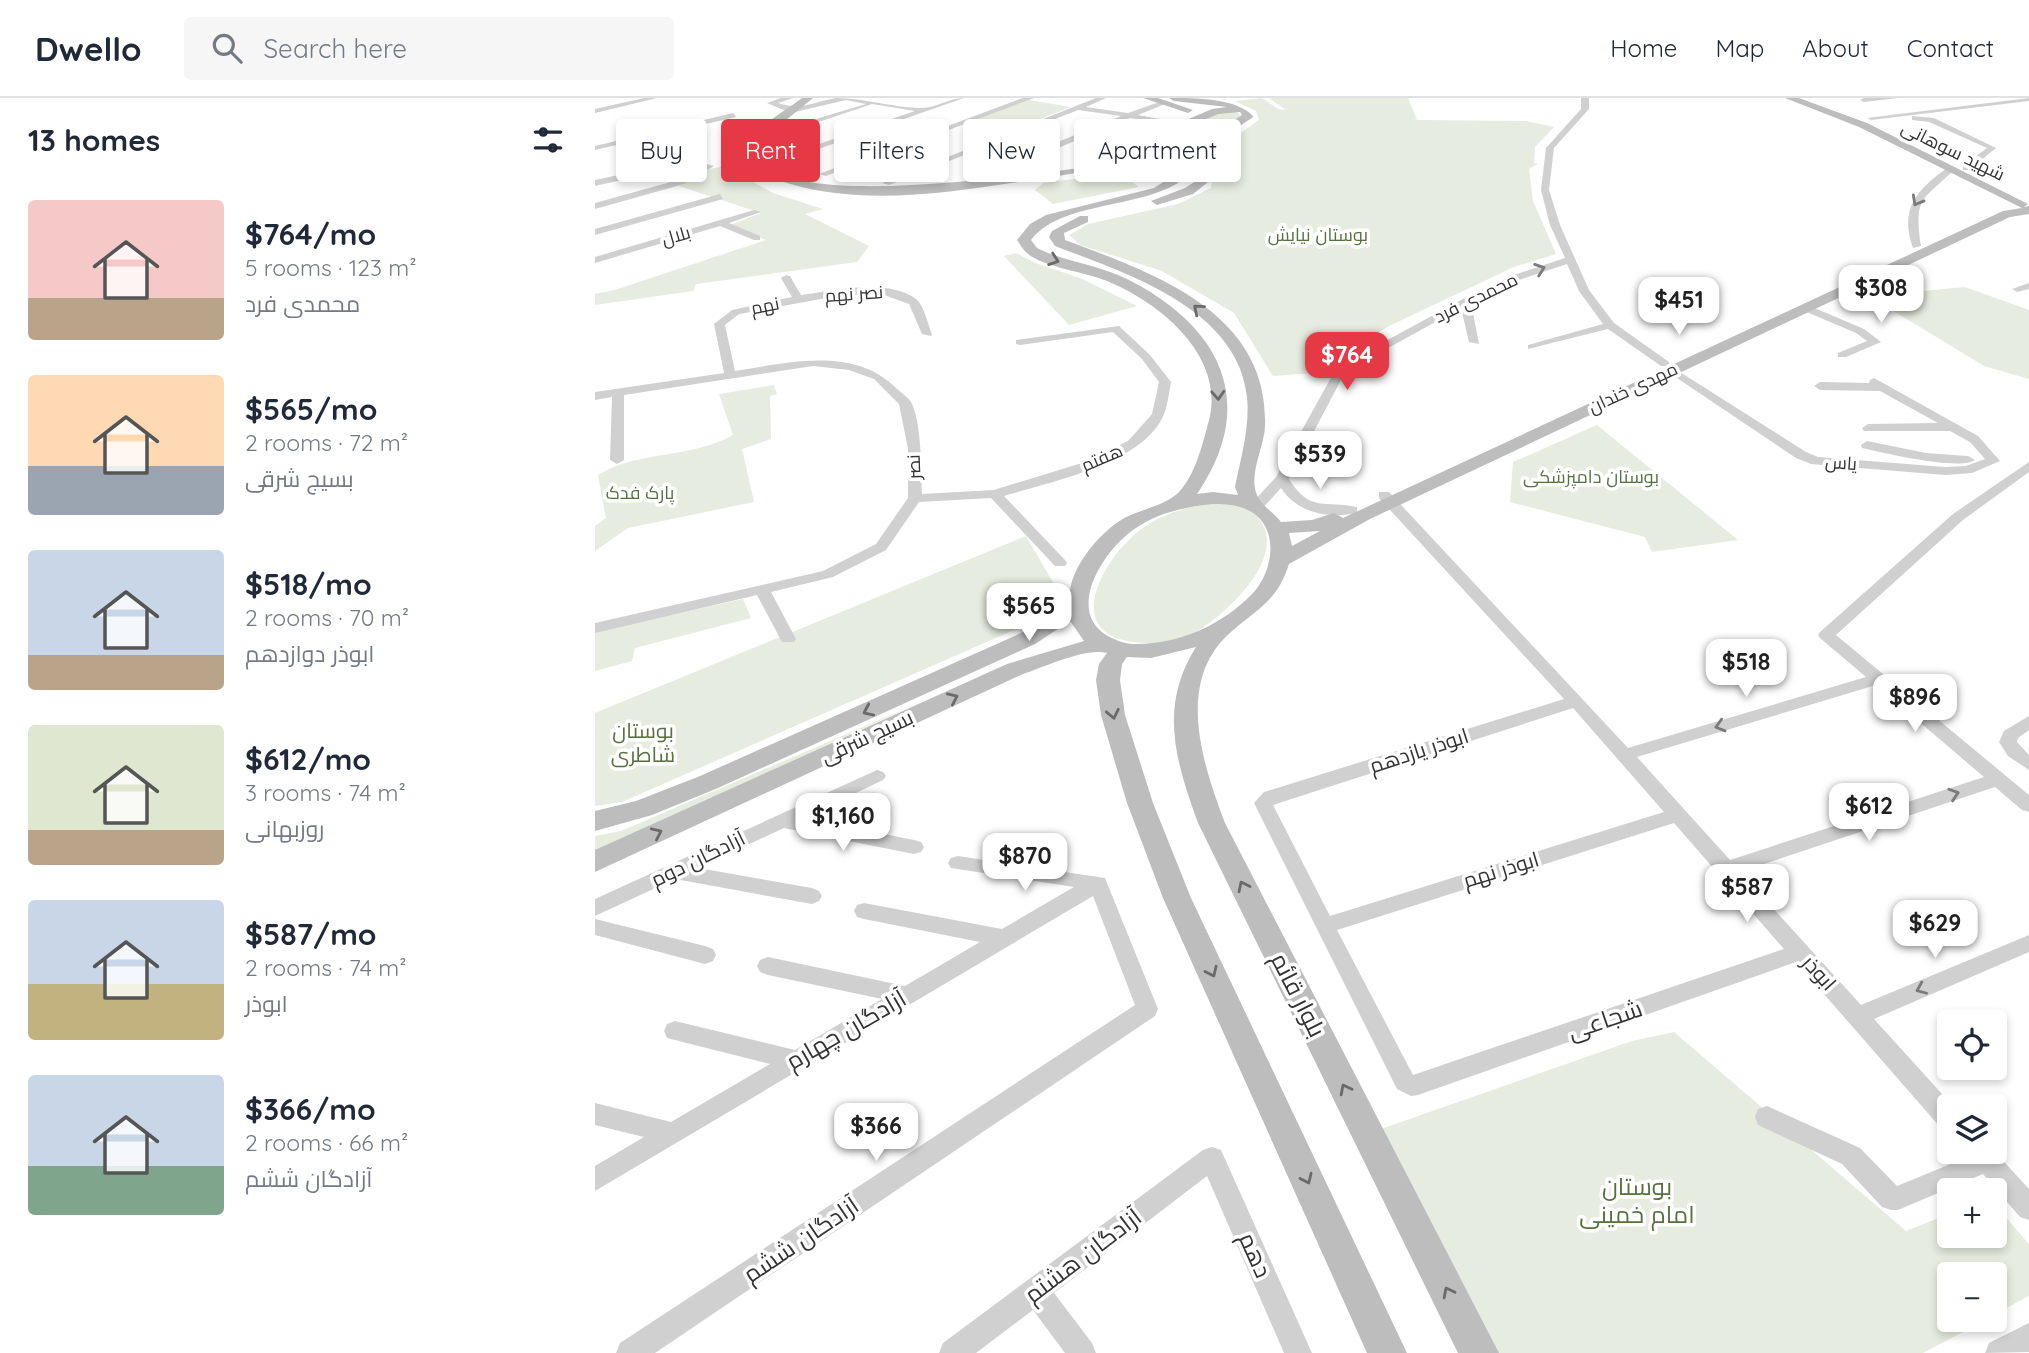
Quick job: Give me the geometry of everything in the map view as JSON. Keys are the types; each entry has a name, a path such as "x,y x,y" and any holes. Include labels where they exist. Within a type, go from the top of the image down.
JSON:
{"main road":[{"path":"808,98 791,106 753,146 752,155 762,169 805,184 868,189 919,188 1074,170"},
{"path":"1148,98 1196,114 1198,118 1216,111 1239,108"},
{"path":"1174,98 1189,102 1221,102 1244,109 1248,116 1241,120"},
{"name":"شهید سوهانی","path":"1790,98 1863,125 1950,170 2028,204"},
{"name":"شهید سوهانی","path":"1813,98 1871,118 1966,167 2028,204"},
{"path":"1172,182 1148,194 1050,218 1031,229 1024,240 1032,251 1043,256 1122,282 1165,307 1201,342 1219,388 1219,411 1214,436 1192,490 1177,503"},
{"path":"1202,182 1189,191 1071,223 1058,231 1056,237 1068,248 1144,275 1173,290 1199,308 1226,335 1246,366 1255,395 1256,428 1244,487 1254,504 1277,528 1282,548 1277,573 1261,598 1221,628 1182,646 1159,651 1113,647 1084,628 1077,603 1086,571 1095,554 1111,538 1136,520 1177,503 1213,498 1254,504"},
{"name":"مهدی خندان","path":"1668,367 1805,308 2028,204"},
{"name":"مهدی خندان","path":"1280,561 1388,500 1997,212 2028,204"},
{"name":"مهدی خندان","path":"1277,528 1315,526 1352,510 1388,500"},
{"name":"بسیج شرقی","path":"595,862 1006,661 1077,603"},
{"name":"بلوار قائم","path":"1221,628 1202,650 1186,695 1185,722 1199,790 1217,835 1259,920 1479,1353"},
{"path":"1113,647 1108,680 1113,715 1140,803 1177,898 1388,1353"},
{"name":"بسیج شرقی","path":"595,821 643,808 1006,661 1113,647"}],"street":[{"path":"595,111 653,98"},
{"path":"791,106 845,98 946,115"},
{"path":"820,121 890,98"},
{"path":"820,147 960,98"},
{"path":"972,119 1030,98"},
{"path":"885,183 1102,98"},
{"name":"یاس","path":"1585,98 1585,109 1550,148 1545,190 1555,225 1584,291 1610,325 1801,455 1816,461 1945,471 1967,470 1993,461"},
{"path":"1864,100 1894,98"},
{"path":"1871,118 2029,99"},
{"path":"1953,110 1937,101 1967,101"},
{"path":"1060,145 1162,102"},
{"path":"1077,107 1150,119"},
{"path":"595,148 733,115"},
{"path":"1897,115 1931,120 1992,148 1966,167"},
{"path":"958,117 965,119"},
{"path":"823,174 963,122"},
{"path":"595,206 681,182 711,166"},
{"path":"1916,246 1911,213 1921,192 1950,170"},
{"path":"595,183 616,178"},
{"path":"595,232 720,197"},
{"name":"بلال","path":"595,260 758,212"},
{"path":"721,223 757,238"},
{"name":"محمدی فرد","path":"1254,504 1282,479 1337,376 1375,351 1465,302 1514,278 1572,259"},
{"name":"نهم","path":"730,373 719,324 736,312 798,299 786,278"},
{"path":"2017,289 2029,286"},
{"name":"نصر نهم","path":"798,299 867,290 893,292 913,302 927,334"},
{"path":"1465,302 1475,342"},
{"path":"1805,308 1860,331 1875,342 1842,355"},
{"path":"1532,347 1610,325"},
{"name":"هفتم","path":"915,498 995,494 1103,461 1134,443 1158,415 1165,382 1146,357 1115,328 1020,342"},
{"name":"نصر","path":"595,396 730,373 813,363 851,367 878,377 905,403 914,449 915,498 881,547 828,574 595,628"},
{"path":"1820,387 1879,385 1974,439 1993,461"},
{"path":"617,460 618,392"},
{"path":"1868,428 1954,427"},
{"path":"1867,445 1926,457 1993,461"},
{"path":"2029,466 1958,517 1826,635 2029,805"},
{"path":"1282,479 1298,502 1327,510 1352,510"},
{"path":"995,494 1060,563"},
{"name":"ابوذر","path":"1388,500 1576,701 1937,1106"},
{"path":"762,590 788,639"},
{"path":"1624,755 1879,680"},
{"name":"ابوذر یازدهم","path":"1324,926 1263,803 1271,797 1576,701"},
{"path":"2029,722 2010,735 2008,743 2014,752 2029,764"},
{"name":"آزادگان دوم","path":"595,908 877,776"},
{"path":"1726,869 1999,779"},
{"name":"ابوذر نهم","path":"1324,926 1678,815"},
{"path":"780,820 914,847"},
{"path":"958,863 1098,883"},
{"path":"672,871 812,896"},
{"name":"آزادگان چهارم","path":"595,1179 1098,883"},
{"name":"آزادگان ششم","path":"630,1353 1147,1009 1098,883"},
{"path":"864,911 1004,938"},
{"name":"شجاعی","path":"1324,926 1405,1082 1411,1086 1800,952"},
{"path":"595,927 705,955"},
{"path":"1857,1016 2029,943"},
{"path":"768,966 906,995"},
{"path":"675,1031 796,1060"},
{"path":"595,1114 672,1133"},
{"path":"1767,1116 1851,1156 1891,1198 1898,1198 1967,1164"},
{"name":"آزادگان هشتم","path":"953,1353 1212,1158"},
{"name":"دهم","path":"1212,1158 1298,1353"},
{"path":"1991,1164 2025,1198"},
{"path":"1036,1292 1082,1353"},
{"path":"1999,1353 2029,1337"}],"green space":[{"name":"بوستان نیایش","path":"1262,98 1278,109 1286,110 1269,98 1408,98 1417,120 1526,121 1554,127 1535,147 1534,163 1538,164 1529,169 1533,201 1556,254 1514,267 1389,326 1312,373 1273,376 1234,313 1162,271 1080,245 1069,235 1088,224 1178,204 1211,188 1212,182 1241,182 1241,133 1259,120 1256,111 1235,101"},
{"path":"1029,100 1071,107 1040,119 975,119"},
{"path":"1226,110 1235,110 1241,116 1236,119 1206,119"},
{"path":"721,167 721,182 753,182 773,193 823,209 805,214 869,246 857,262 696,284 693,291 595,305 595,294 615,290 766,240 730,225 761,213 679,186 686,182 707,182 707,171"},
{"path":"1132,182 1139,187 1053,204 1035,190 1043,183"},
{"path":"1016,253 1035,263 1080,278 1137,306 1069,325 1004,256"},
{"path":"1965,287 2029,310 2029,379 1984,366 1869,296"},
{"name":"پارک فدک","path":"774,385 777,394 770,396 771,439 742,449 754,502 628,528 595,551 595,526 606,518 598,475 630,462 700,448 733,435 719,394"},
{"name":"بوستان دامپزشکی","path":"1597,425 1738,540 1652,552 1645,537 1510,502 1513,462"},
{"path":"1227,502 1251,511 1263,526 1267,543 1263,560 1254,578 1225,610 1196,632 1158,643 1134,642 1111,635 1098,623 1094,608 1097,590 1105,571 1131,538 1156,520 1175,512 1195,506"},
{"name":"بوستان شاطری","path":"1026,536 1061,596 1048,615 622,802 595,806 595,713"},
{"path":"743,599 751,618 635,648 632,661 595,671 595,632"},
{"path":"914,705 595,852 595,836 621,831"},
{"name":"بوستان امام خمینی","path":"1674,1032 1906,1231 1937,1219 1937,1248 2007,1248 2007,1219 2029,1244 2029,1296 2007,1308 2007,1262 1937,1262 1937,1332 1963,1332 1923,1353 1497,1353 1381,1129 1632,1041"}]}
